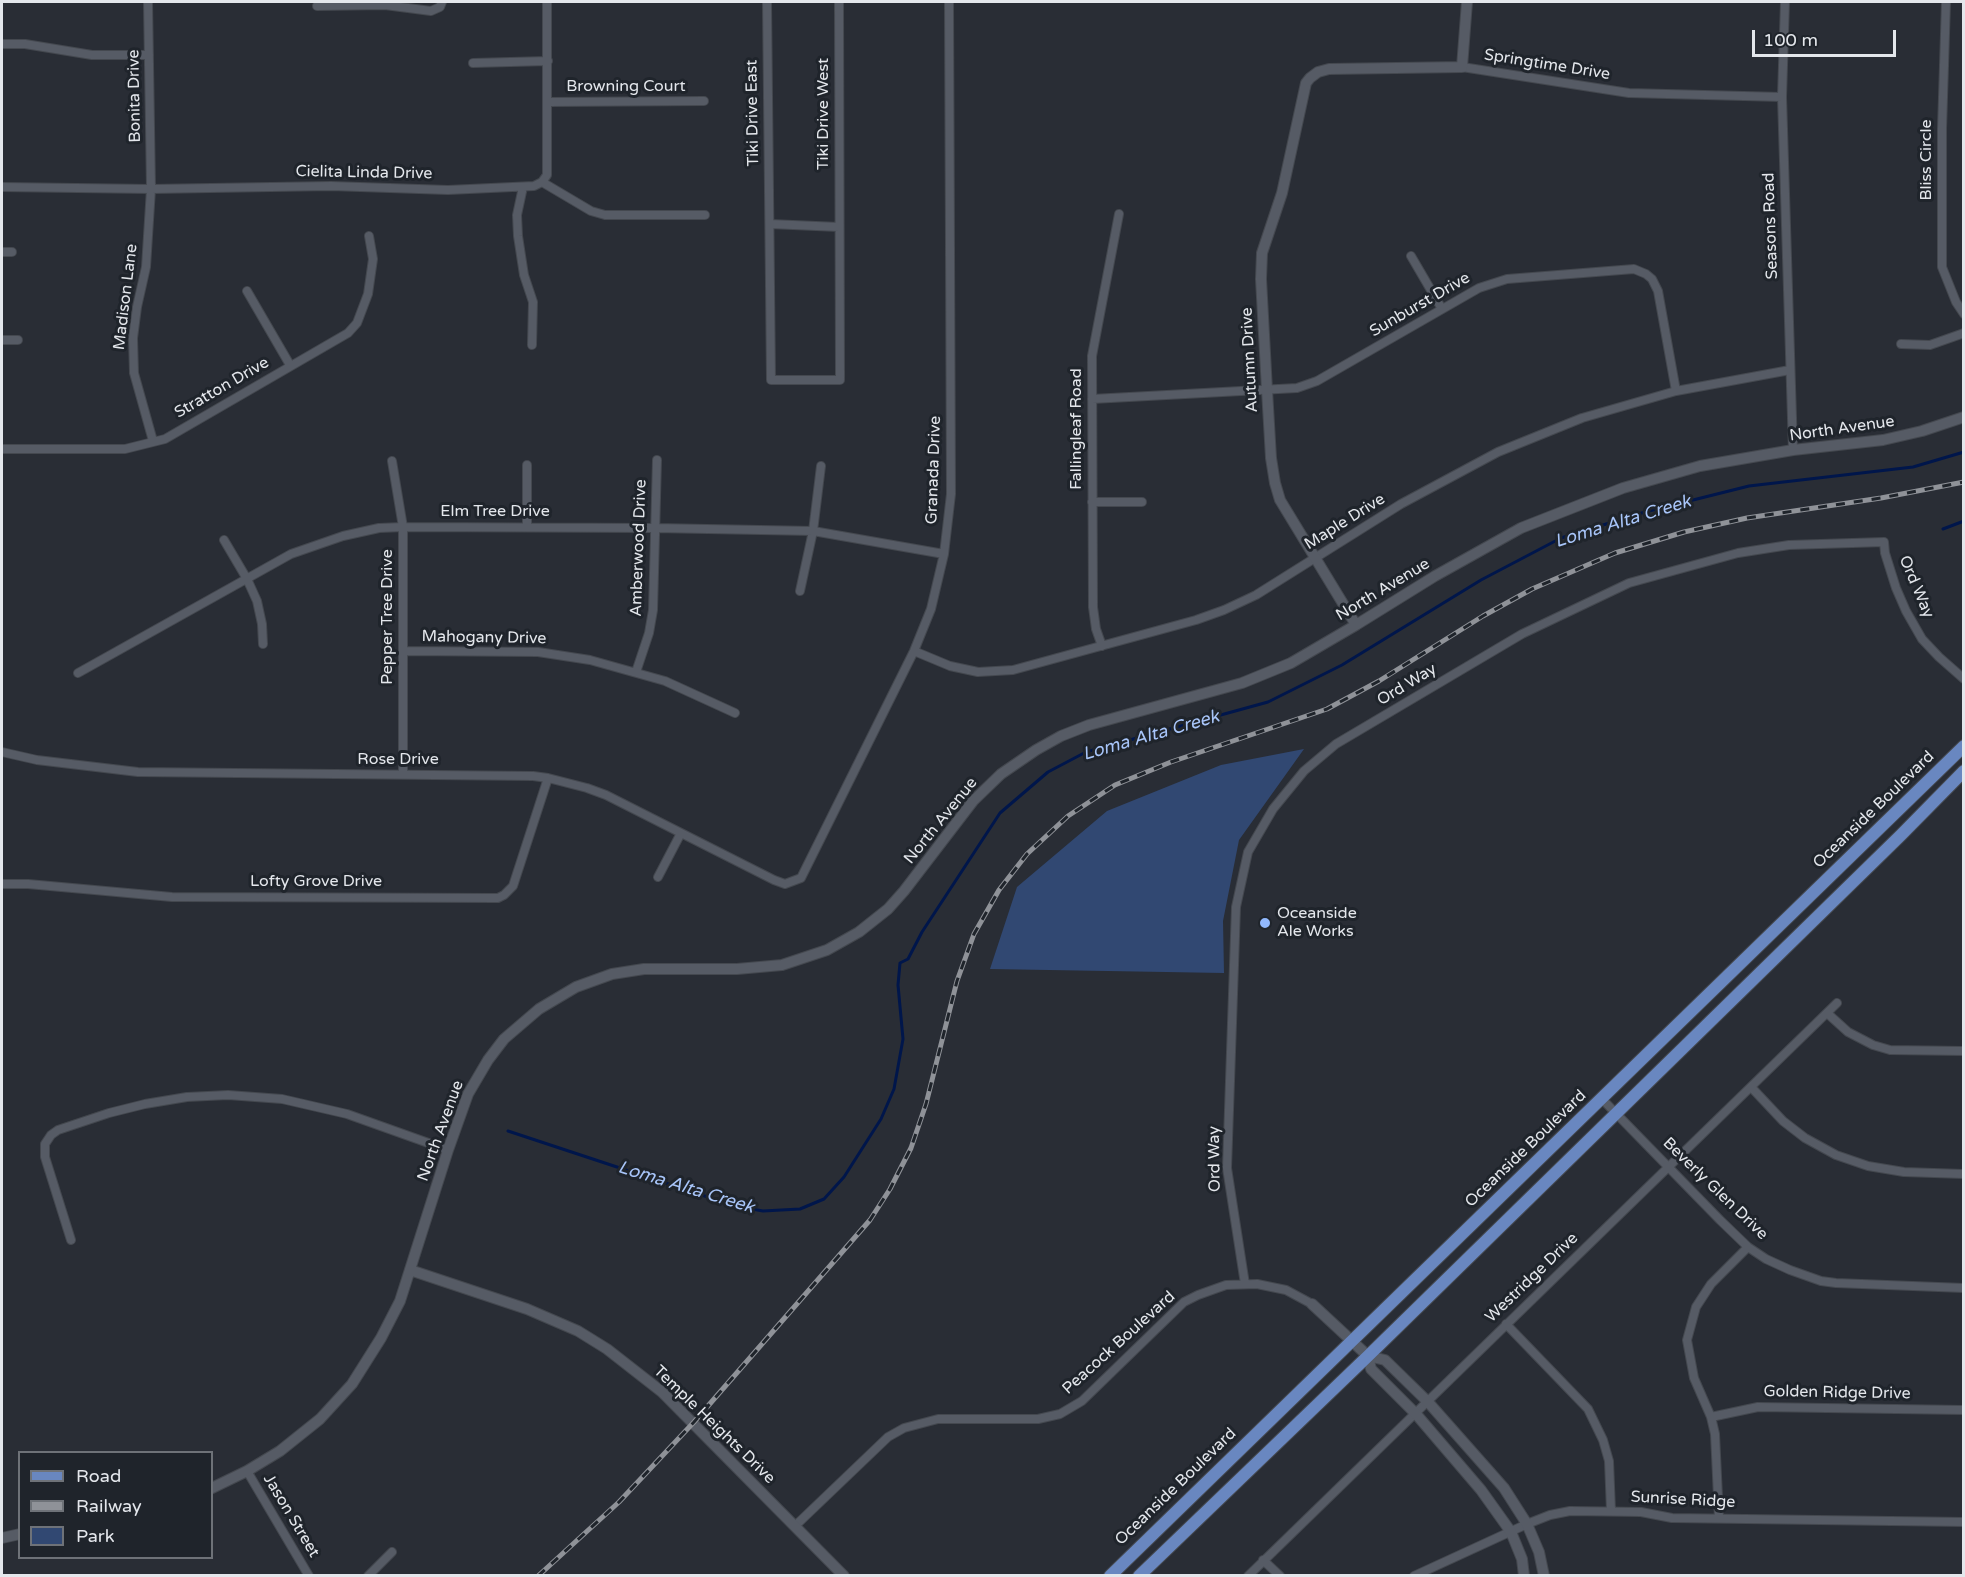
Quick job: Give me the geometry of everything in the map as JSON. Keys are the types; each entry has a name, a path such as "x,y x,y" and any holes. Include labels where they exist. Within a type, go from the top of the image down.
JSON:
{"main road":[{"path":"1462,67 1467,2"},
{"name":"Springtime Drive","path":"1310,78 1318,72 1329,69 1462,67"},
{"name":"Autumn Drive","path":"1310,78 1306,84 1282,193 1262,253 1261,279 1271,458 1280,500 1356,625"},
{"name":"North Avenue","path":"213,1488 280,1451 320,1419 352,1384 381,1338 400,1301 468,1094 504,1039 539,1009 576,987 612,974 644,969 737,969 782,965 827,950 859,932 888,909 973,801 1001,774 1036,750 1089,724 1242,683 1291,663 1435,576 1532,524 1634,485 1700,466 1793,450 1883,440 1922,431 1964,417"},
{"name":"Oceanside Boulevard","path":"1110,1575 1964,746"},
{"name":"Oceanside Boulevard","path":"1139,1575 1368,1356 1964,771"},
{"name":"Temple Heights Drive","path":"410,1270 527,1309 578,1331 607,1349 662,1392 844,1575"},
{"name":"Peacock Boulevard","path":"1312,1304 1368,1356 1385,1360 1428,1402 1504,1488 1527,1524 1539,1552 1544,1575"},
{"name":"Peacock Boulevard","path":"1368,1356 1371,1369 1416,1414 1481,1490 1511,1532 1522,1559 1524,1575"},
{"path":"2,1538 18,1534"}],"street":[{"name":"Bonita Drive","path":"148,2 151,189"},
{"path":"317,6 385,5 431,11 440,7 442,2"},
{"path":"547,2 547,175 542,182 591,211 605,215 705,215"},
{"name":"Tiki Drive East","path":"767,2 771,380 840,380 839,227"},
{"name":"Tiki Drive West","path":"839,2 839,227"},
{"name":"Granada Drive","path":"774,880 785,884 801,878 914,651 931,609 944,554 951,494 949,2"},
{"name":"Seasons Road","path":"1785,2 1782,97 1793,450"},
{"name":"Bliss Circle","path":"1946,2 1942,129 1942,267 1956,302 1964,314"},
{"path":"2,44 25,44 92,56 149,54"},
{"path":"473,63 548,61"},
{"name":"Springtime Drive","path":"1462,67 1629,93 1782,97"},
{"name":"Browning Court","path":"548,102 704,101"},
{"name":"Cielita Linda Drive","path":"2,187 151,189 331,186 448,190 523,187 534,186 542,182"},
{"path":"523,187 517,215 518,236 524,275 533,302 532,345"},
{"name":"Madison Lane","path":"151,189 146,267 136,308 133,338 134,373 153,441"},
{"name":"Fallingleaf Road","path":"1101,645 1093,607 1092,356 1119,214"},
{"path":"770,225 839,227"},
{"name":"Stratton Drive","path":"2,449 125,449 165,439 348,333 357,323 368,294 373,259 369,236"},
{"path":"2,252 12,252"},
{"path":"1411,256 1442,309"},
{"name":"Sunburst Drive","path":"1092,399 1297,388 1317,381 1479,288 1507,279 1634,269 1652,279 1658,291 1676,391"},
{"path":"247,291 290,365"},
{"path":"1902,344 1930,345 1964,333"},
{"path":"2,340 18,340"},
{"name":"Maple Drive","path":"914,651 950,666 978,672 1013,670 1196,620 1256,595 1401,504 1498,452 1582,418 1676,391 1790,370"},
{"name":"Amberwood Drive","path":"636,672 649,633 653,610 657,460"},
{"name":"Pepper Tree Drive","path":"392,461 403,526 403,774"},
{"path":"527,465 527,527"},
{"path":"800,591 813,531 820,466"},
{"path":"1092,502 1143,502"},
{"name":"Elm Tree Drive","path":"78,673 291,554 344,536 379,528 403,526 813,531 944,554"},
{"path":"224,540 257,601 263,644"},
{"name":"Ord Way","path":"1245,1284 1227,1168 1236,907 1248,852 1273,809 1304,771 1336,744 1522,634 1629,583 1738,553 1789,545 1884,542 1896,588 1922,639 1964,679"},
{"name":"Mahogany Drive","path":"403,651 538,652 590,660 665,681 735,713"},
{"name":"Rose Drive","path":"2,752 37,760 138,772 403,774 548,778 606,795 774,880"},
{"name":"Lofty Grove Drive","path":"2,884 28,884 172,897 498,898 513,886 548,778"},
{"path":"658,876 681,833"},
{"name":"Westridge Drive","path":"1248,1575 1670,1167 1837,1002"},
{"path":"1827,1012 1848,1032 1873,1045 1890,1050 1964,1051"},
{"path":"1751,1087 1783,1121 1805,1138 1836,1155 1868,1166 1904,1172 1964,1174"},
{"path":"71,1240 45,1157 45,1144 58,1130 145,1104 187,1097 228,1095 282,1099 346,1114 448,1150"},
{"name":"Beverly Glen Drive","path":"1602,1099 1720,1220 1766,1259 1821,1281 1964,1288"},
{"path":"1719,1518 1712,1417 1694,1378 1687,1340 1696,1307 1712,1284 1748,1246"},
{"name":"Peacock Boulevard","path":"795,1526 888,1437 904,1428 938,1419 1038,1419 1060,1414 1082,1401 1184,1302 1198,1294 1226,1285 1257,1284 1286,1290 1312,1304"},
{"path":"1506,1324 1588,1409 1603,1440 1609,1461 1611,1511"},
{"name":"Golden Ridge Drive","path":"1712,1417 1758,1407 1964,1410"},
{"name":"Jason Street","path":"247,1471 309,1575"},
{"name":"Sunrise Ridge","path":"1414,1575 1527,1524 1550,1515 1570,1511 1641,1512 1672,1518 1964,1522"},
{"path":"368,1575 392,1552"},
{"path":"1263,1560 1280,1575"}],"green space":[{"path":"1304,749 1239,840 1223,921 1224,973 990,969 1017,887 1107,811 1221,765"}],"waterway":[{"name":"Loma Alta Creek","path":"508,1131 735,1206 763,1211 800,1209 824,1199 844,1177 881,1119 894,1089 903,1039 898,985 900,963 908,959 922,932 1000,813 1048,772 1086,752 1268,702 1342,665 1481,580 1561,538 1645,512 1749,486 1913,467 1964,452"},
{"path":"1943,529 1964,521"}],"railway":[{"path":"538,1576 619,1502 694,1422 870,1220 890,1189 911,1148 926,1104 957,981 974,934 999,890 1027,854 1068,816 1115,785 1171,762 1327,709 1379,681 1483,616 1532,589 1615,553 1684,532 1747,518 1881,498 1964,482"}],"place":[{"name":"Oceanside Ale Works","path":"1265,923"}]}
